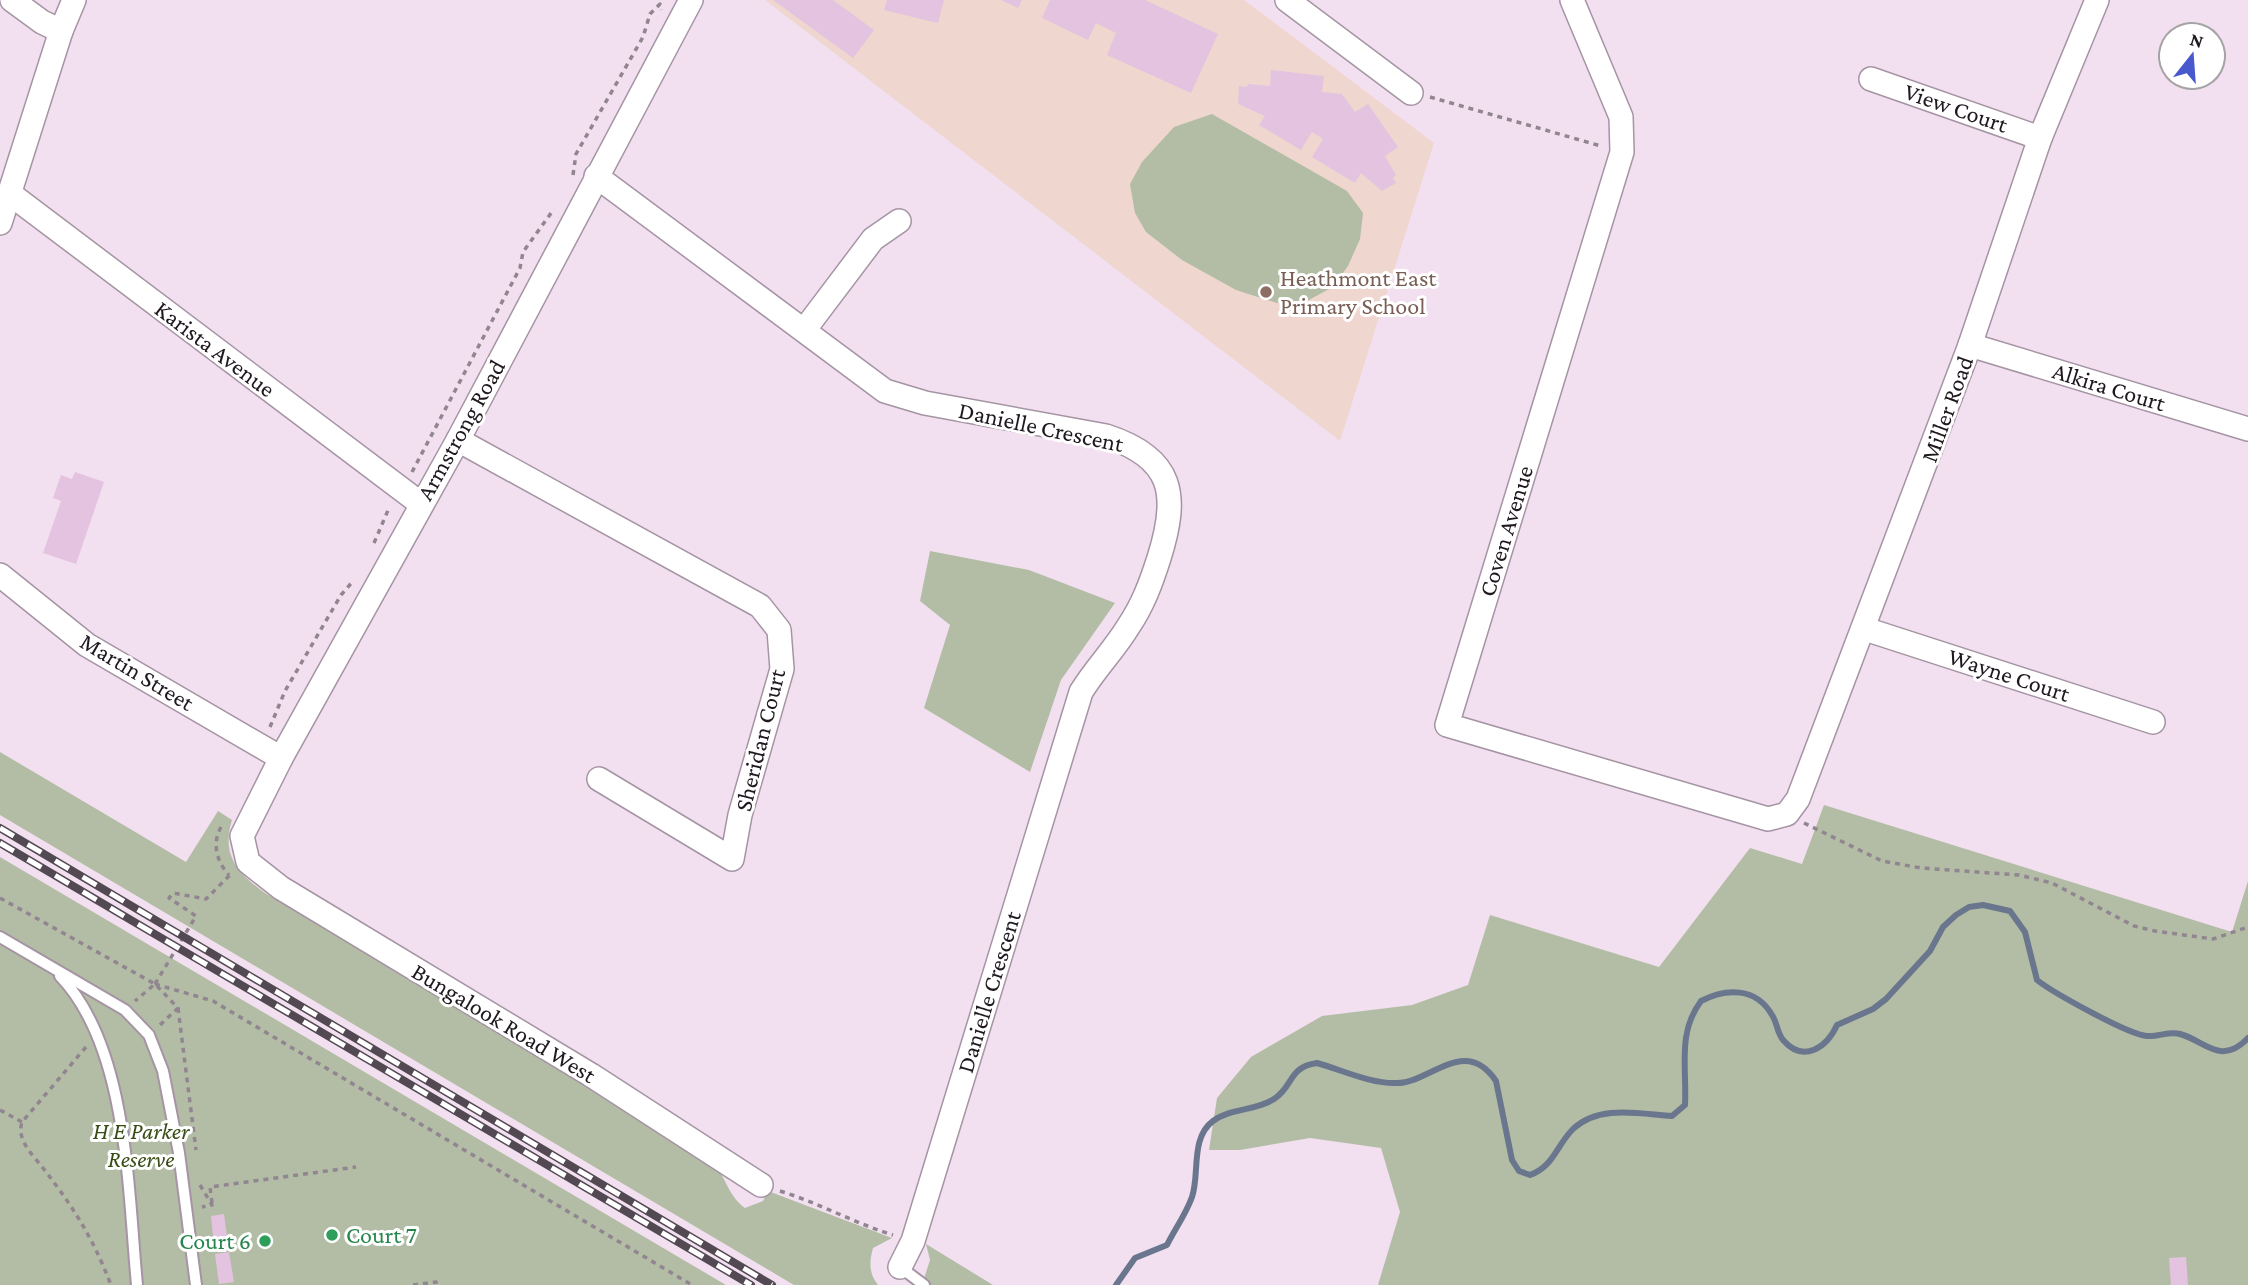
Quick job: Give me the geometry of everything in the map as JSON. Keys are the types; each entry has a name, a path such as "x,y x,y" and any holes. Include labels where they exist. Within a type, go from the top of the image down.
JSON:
{"street":[{"path":"12,0 42,22 61,31"},
{"path":"0,223 61,31 74,0"},
{"name":"Armstrong Road","path":"248,862 242,836 281,758 458,440 691,0"},
{"path":"1287,0 1411,93"},
{"name":"Coven Avenue","path":"1572,0 1621,117 1622,152 1447,725 1768,819 1787,814"},
{"name":"Miller Road","path":"1787,814 1798,799 1865,629 1970,345 2040,138 2097,0"},
{"name":"View Court","path":"1871,79 2040,138"},
{"name":"Danielle Crescent","path":"596,176 885,391 925,403 1105,436 1129,444 1151,459 1163,476 1172,498 1166,536 1147,595 1081,692 913,1241 900,1267"},
{"name":"Karista Avenue","path":"9,193 421,504"},
{"path":"805,329 873,239 899,221"},
{"name":"Alkira Court","path":"1970,345 2248,429"},
{"name":"Sheridan Court","path":"458,440 760,606 779,630 782,668 740,815 732,859 599,779"},
{"name":"Martin Street","path":"0,575 87,645 281,758"},
{"name":"Wayne Court","path":"1865,629 2153,722"},
{"name":"Bungalook Road West","path":"248,862 281,888 591,1075 761,1185"}],"lane":[{"path":"0,937 124,1010 149,1035 167,1088 196,1285"},
{"path":"48,965 76,995 97,1036 116,1091 137,1285"},
{"path":"900,1267 924,1285"}],"path":[{"path":"658,22 661,2"},
{"path":"569,182 576,154 643,37 650,14 661,2"},
{"path":"643,37 652,31"},
{"path":"1411,93 1454,102 1622,152"},
{"path":"369,555 401,489 470,366 520,268 523,252 559,202"},
{"path":"259,744 272,724 285,691 341,595 357,577"},
{"path":"1787,814 1882,861 1921,868 2019,875 2052,883 2134,926 2155,932 2213,939 2248,926"},
{"path":"228,815 215,838 217,854 229,876"},
{"path":"124,1010 155,984 196,914 169,898 173,892 206,899 248,862"},
{"path":"0,898 155,984 213,1001 692,1285"},
{"path":"149,1035 178,1008 155,984"},
{"path":"97,1036 22,1122 22,1140 77,1211 89,1232 111,1285"},
{"path":"0,1110 22,1122"},
{"path":"212,1205 210,1186 356,1167"},
{"path":"761,1185 812,1200 869,1228 913,1241"},
{"path":"413,1285 436,1282 437,1285"}],"shaded area":[{"name":"Heathmont East Primary School","path":"765,0 1244,0 1434,143 1340,441"}],"green space":[{"path":"1212,114 1347,191 1363,213 1360,239 1348,266 1333,287 1305,302 1277,303 1236,290 1182,260 1146,232 1135,213 1130,184 1142,162 1174,127"},
{"path":"930,551 1029,570 1115,603 1061,680 1030,772 924,708 950,625 920,601"},
{"path":"0,752 186,862 218,811 232,820 229,844 234,862 247,878 265,893 711,1158 734,1198 745,1208 763,1201 768,1191 892,1238 873,1248 871,1268 878,1285 794,1285 0,815"},
{"path":"1824,805 2232,932 2248,881 2248,1285 1378,1285 1400,1212 1381,1148 1310,1138 1240,1150 1209,1150 1217,1098 1251,1057 1322,1016 1412,1005 1468,985 1490,915 1659,967 1750,848 1802,864"},
{"name":"H E Parker Reserve","path":"0,857 726,1285 0,1285"},
{"path":"926,1244 993,1285 922,1285 930,1260"}],"building":[{"path":"773,0 833,0 874,30 853,58"},
{"path":"887,0 944,0 938,23 884,10"},
{"path":"1001,0 1022,0 1018,8"},
{"path":"1050,0 1145,0 1218,34 1191,93 1107,55 1116,33 1096,23 1088,40 1042,18"},
{"path":"1271,70 1324,76 1322,92 1342,94 1355,112 1368,104 1398,147 1385,156 1396,175 1393,178 1396,183 1382,191 1361,173 1355,183 1312,157 1323,139 1312,132 1301,150 1259,125 1265,116 1238,104 1239,86 1270,86"},
{"path":"75,472 104,482 76,564 43,553 61,501 53,498 61,475 72,479"},
{"path":"224,1214 228,1244 214,1246 211,1216"},
{"path":"229,1252 234,1282 219,1284 215,1254"},
{"path":"2186,1257 2188,1285 2171,1285 2169,1258"}],"waterway":[{"path":"1116,1285 1135,1258 1167,1245 1192,1197 1198,1146 1206,1128 1220,1117 1274,1099 1301,1068 1317,1063 1367,1079 1397,1083 1460,1061 1472,1062 1484,1068 1496,1081 1512,1160 1519,1171 1530,1175 1544,1166 1567,1135 1583,1121 1607,1113 1620,1112 1672,1116 1685,1105 1686,1038 1701,1001 1730,992 1749,995 1765,1006 1774,1018 1781,1037 1791,1047 1799,1051 1814,1050 1827,1040 1837,1025 1873,1009 1886,999 1930,951 1943,927 1969,907 1983,905 2010,911 2025,932 2037,980 2108,1021 2147,1036 2180,1034 2221,1051 2238,1046 2248,1038"}],"railway":[{"path":"0,828 772,1285"},
{"path":"0,843 751,1285"}],"place":[{"name":"Heathmont East Primary School","path":"1266,292"},
{"name":"Court 7","path":"332,1235"},
{"name":"Court 6","path":"265,1241"}]}
